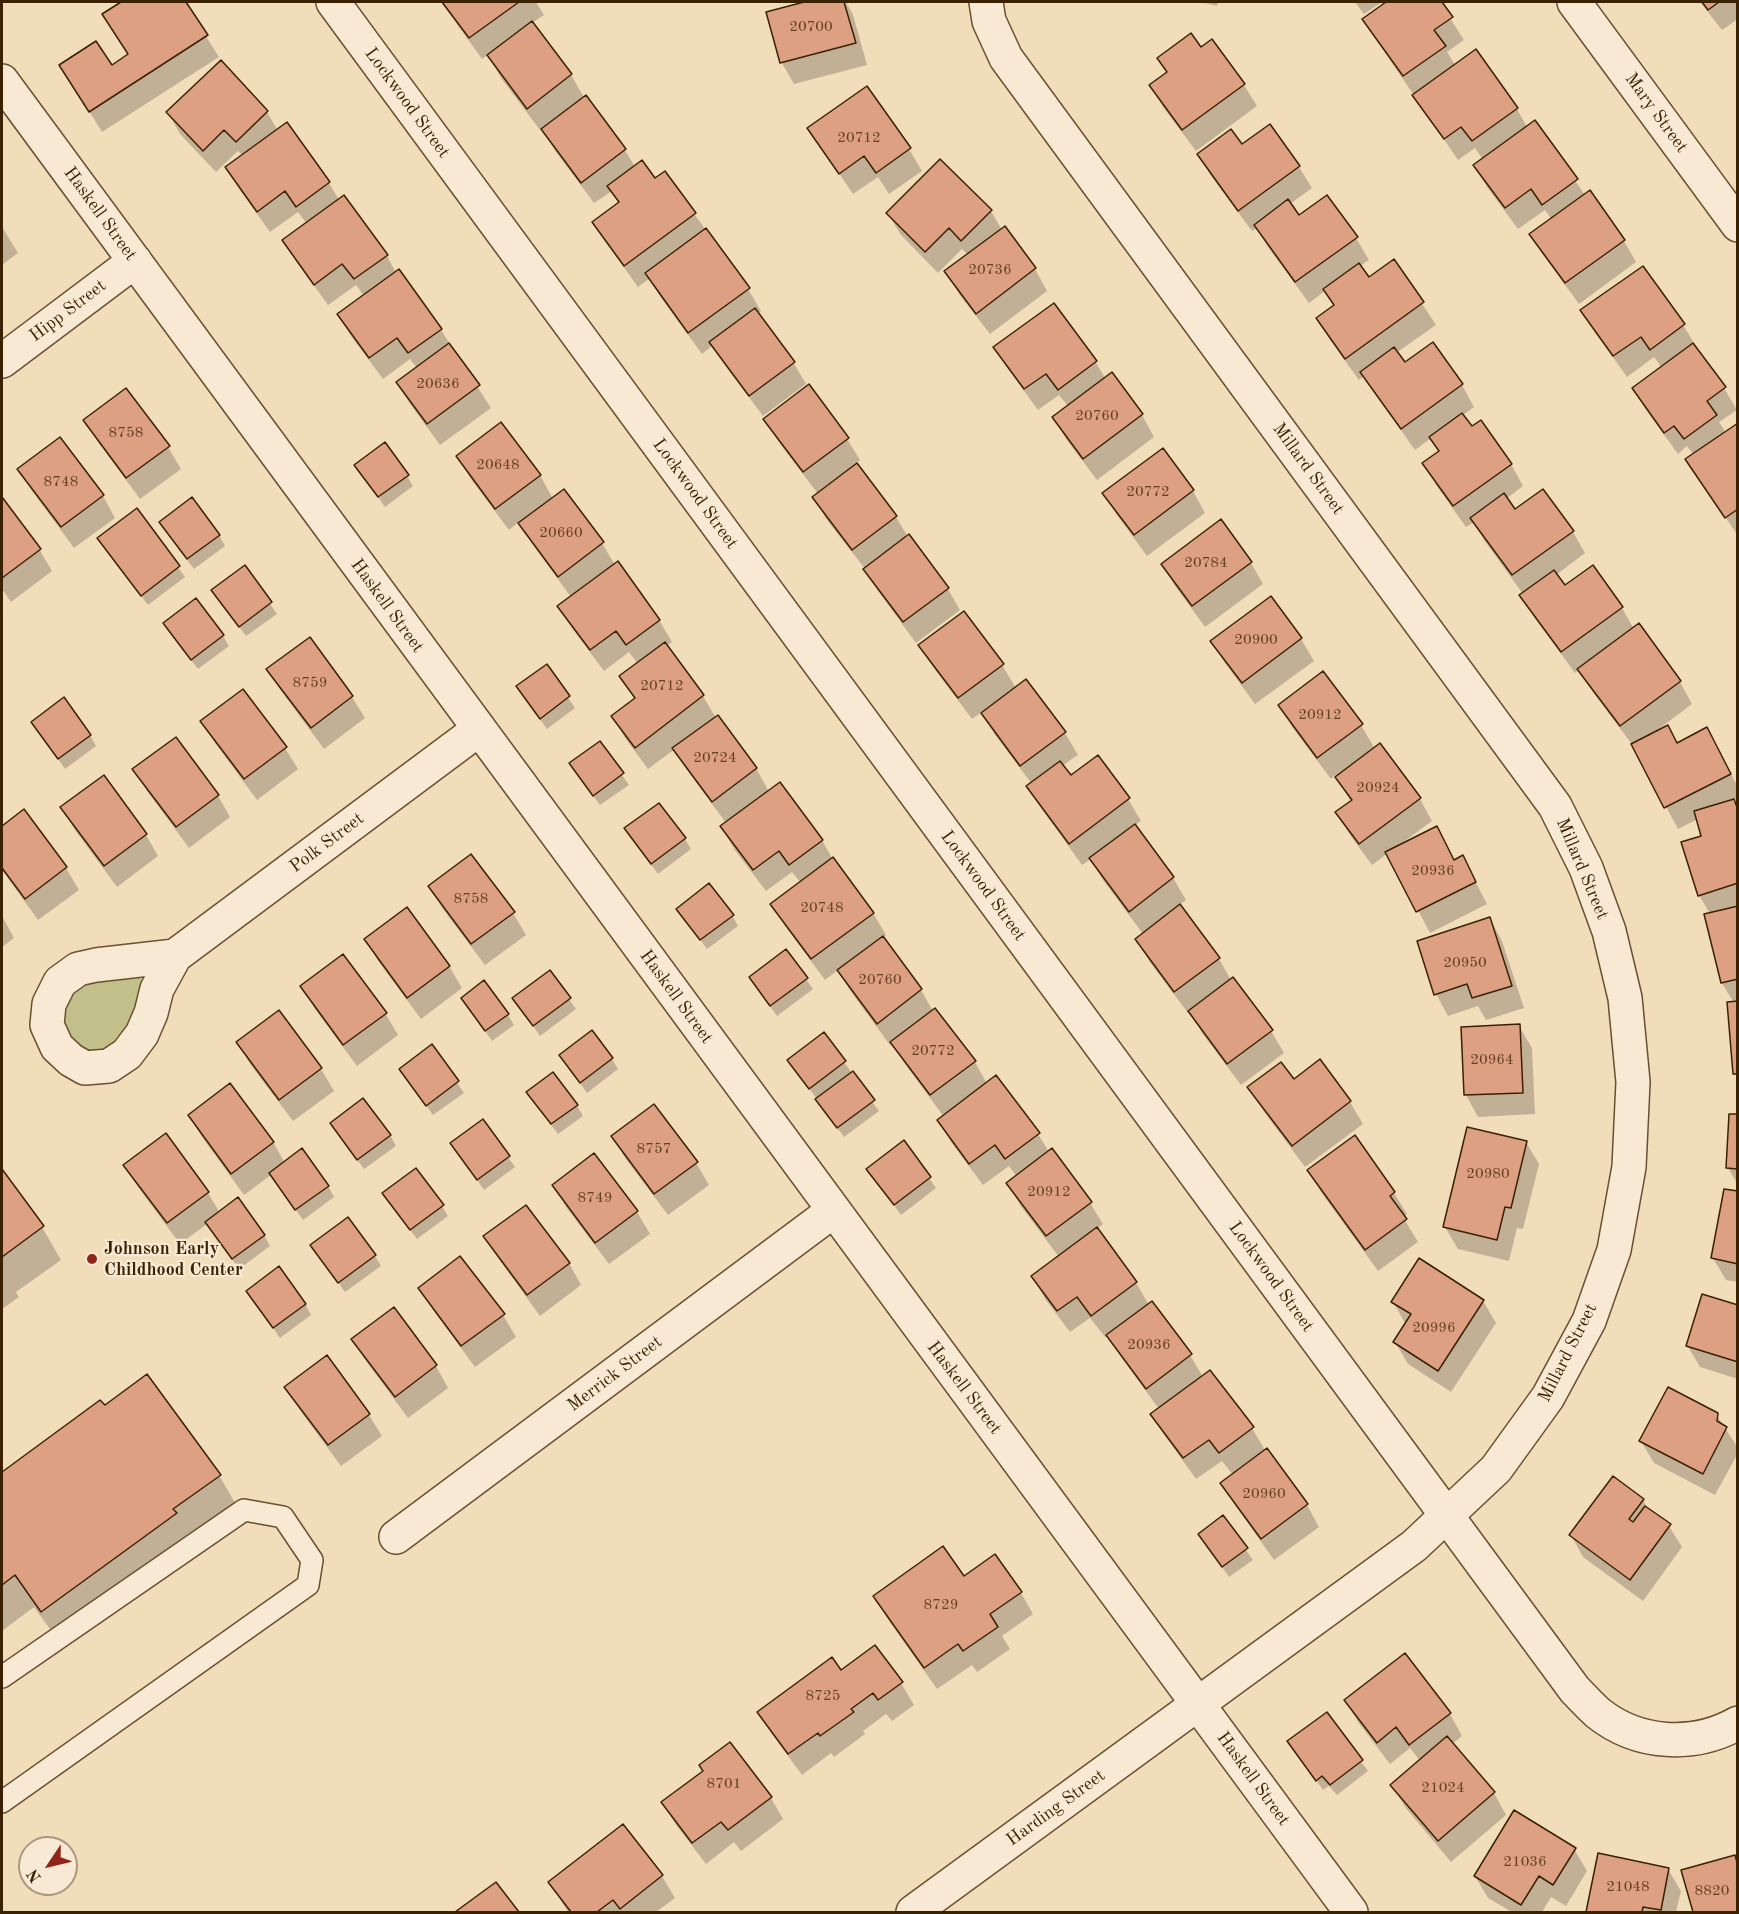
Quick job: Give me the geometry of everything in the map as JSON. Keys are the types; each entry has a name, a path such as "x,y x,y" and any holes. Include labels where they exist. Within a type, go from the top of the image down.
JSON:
{"street":[{"name":"Lockwood Street","path":"333,2 1575,1690 1596,1712 1615,1725 1644,1736 1674,1740 1705,1737 1737,1723"},
{"name":"Millard Street","path":"986,2 989,21 1006,58 1555,806 1586,868 1609,931 1625,998 1633,1082 1629,1167 1614,1250 1589,1321 1548,1397 1496,1469 1447,1517 1414,1546 1199,1704"},
{"name":"Mary Street","path":"1574,2 1737,225"},
{"name":"Haskell Street","path":"2,81 1351,1912"},
{"name":"Hipp Street","path":"2,361 135,261"},
{"name":"Polk Street","path":"175,956 478,730"},
{"name":"Merrick Street","path":"396,1537 833,1211"},
{"name":"Harding Street","path":"913,1912 1199,1704"}],"lane":[{"path":"2,1677 244,1510 283,1517 312,1560 308,1585 2,1802"}],"shaded area":[{"path":"140,978 146,988 126,1035 104,1050 81,1051 69,1034 63,1016 64,1008 74,992 88,984"}],"building":[{"path":"121,2 186,2 208,35 89,112 59,65 96,41 112,65 128,54 102,14"},
{"path":"442,2 519,2 469,38"},
{"path":"804,2 844,2 856,43 780,63 766,12"},
{"path":"1386,2 1442,2 1453,17 1434,30 1446,46 1403,76 1362,19"},
{"path":"1702,2 1719,2 1708,10"},
{"path":"532,21 572,74 527,109 487,55"},
{"path":"1191,33 1201,47 1212,39 1245,84 1182,130 1149,85 1167,72 1157,58"},
{"path":"1476,49 1518,108 1472,141 1461,127 1444,139 1412,95"},
{"path":"221,60 268,111 236,142 224,130 203,151 166,112"},
{"path":"867,86 911,148 876,173 864,156 839,174 807,128"},
{"path":"586,95 626,149 581,183 541,129"},
{"path":"1535,120 1578,179 1542,205 1531,189 1505,208 1473,165"},
{"path":"287,122 330,182 296,207 285,191 257,212 225,167"},
{"path":"1270,124 1300,166 1238,211 1197,154 1231,129 1242,144"},
{"path":"940,159 992,210 961,241 949,228 925,252 886,213"},
{"path":"642,160 655,178 665,171 696,213 624,266 592,222 619,202 607,186"},
{"path":"1590,190 1625,240 1565,283 1529,234"},
{"path":"344,195 388,255 354,279 342,264 314,285 282,240"},
{"path":"1327,195 1358,237 1295,282 1254,225 1288,199 1299,215"},
{"path":"1005,226 1036,268 976,314 944,271"},
{"path":"706,228 750,288 688,333 645,273"},
{"path":"1394,259 1424,302 1345,359 1316,318 1334,305 1323,289 1359,263 1369,277"},
{"path":"1643,266 1685,324 1650,350 1641,337 1613,356 1580,310"},
{"path":"399,269 442,329 408,353 397,338 369,358 337,314"},
{"path":"1054,303 1097,361 1058,390 1046,374 1024,389 993,347"},
{"path":"755,308 795,362 749,396 709,342"},
{"path":"1433,342 1463,384 1401,429 1360,372 1394,347 1405,362"},
{"path":"449,343 480,385 427,424 396,382"},
{"path":"1693,343 1726,387 1707,401 1717,415 1684,439 1674,426 1664,433 1632,388"},
{"path":"1112,372 1143,414 1083,459 1052,417"},
{"path":"809,384 849,438 803,472 763,419"},
{"path":"126,388 170,446 126,478 83,420"},
{"path":"1462,413 1472,426 1481,420 1512,464 1453,506 1422,463 1439,451 1429,437"},
{"path":"501,422 541,475 495,509 456,456"},
{"path":"1738,423 1738,509 1725,518 1685,459"},
{"path":"60,437 104,495 61,527 17,469"},
{"path":"385,442 409,475 378,497 354,465"},
{"path":"1163,448 1194,490 1134,535 1102,493"},
{"path":"857,463 897,516 852,550 812,497"},
{"path":"564,489 604,542 558,577 518,523"},
{"path":"1543,489 1574,531 1512,575 1470,518 1504,493 1515,509"},
{"path":"2,497 41,549 2,578"},
{"path":"192,497 220,535 187,559 159,522"},
{"path":"137,508 180,566 141,596 97,538"},
{"path":"1221,519 1252,562 1192,606 1161,564"},
{"path":"909,534 949,588 903,622 863,569"},
{"path":"618,561 660,620 626,645 616,631 590,650 557,606"},
{"path":"245,565 272,602 239,627 211,590"},
{"path":"1593,565 1623,607 1561,652 1519,595 1554,570 1565,585"},
{"path":"1271,596 1302,638 1242,683 1210,641"},
{"path":"196,598 224,635 191,660 163,623"},
{"path":"964,611 1004,664 958,698 918,645"},
{"path":"1639,623 1681,681 1620,726 1577,669"},
{"path":"310,637 353,696 311,728 266,669"},
{"path":"665,642 704,695 635,748 611,716 635,698 619,676"},
{"path":"547,664 570,696 540,719 516,686"},
{"path":"1323,671 1363,724 1317,758 1278,705"},
{"path":"1026,679 1066,732 1020,766 981,713"},
{"path":"243,689 287,747 244,779 200,721"},
{"path":"64,697 91,735 58,759 31,722"},
{"path":"718,715 757,768 712,802 672,748"},
{"path":"1668,725 1677,743 1707,727 1731,774 1664,808 1631,744"},
{"path":"176,737 219,795 176,827 132,769"},
{"path":"600,741 624,773 593,796 569,763"},
{"path":"1380,743 1421,798 1359,844 1335,812 1352,800 1335,777"},
{"path":"1098,755 1130,798 1069,844 1026,786 1060,761 1071,775"},
{"path":"104,775 147,834 104,866 60,807"},
{"path":"780,782 823,840 789,865 779,851 753,870 720,826"},
{"path":"1734,799 1738,810 1738,883 1698,896 1681,842 1701,836 1694,811"},
{"path":"659,803 686,838 651,864 624,828"},
{"path":"24,809 67,867 25,899 2,868 2,826"},
{"path":"1135,824 1174,877 1129,912 1089,858"},
{"path":"1437,826 1454,860 1463,855 1476,882 1416,912 1385,852"},
{"path":"471,854 515,912 471,944 428,886"},
{"path":"833,857 874,913 811,959 770,904"},
{"path":"709,883 734,915 700,940 676,909"},
{"path":"1180,904 1220,958 1174,992 1135,939"},
{"path":"1738,906 1738,979 1721,983 1704,914"},
{"path":"407,907 450,966 407,998 364,939"},
{"path":"1490,917 1512,986 1472,998 1467,984 1434,995 1417,941"},
{"path":"883,936 922,989 877,1024 837,970"},
{"path":"786,949 808,978 770,1006 749,977"},
{"path":"343,954 387,1013 343,1045 300,986"},
{"path":"550,970 571,998 533,1026 512,998"},
{"path":"1233,977 1273,1030 1227,1064 1188,1011"},
{"path":"484,980 509,1014 485,1031 461,998"},
{"path":"1738,1001 1738,1074 1733,1074 1727,1002"},
{"path":"935,1008 976,1061 930,1095 890,1042"},
{"path":"279,1010 322,1068 279,1100 236,1042"},
{"path":"1520,1024 1523,1093 1464,1095 1461,1027"},
{"path":"592,1030 613,1058 580,1083 559,1055"},
{"path":"824,1032 846,1061 809,1089 787,1060"},
{"path":"432,1044 459,1081 426,1106 399,1069"},
{"path":"1320,1059 1351,1101 1292,1146 1247,1087 1281,1062 1294,1079"},
{"path":"853,1071 875,1100 837,1128 815,1099"},
{"path":"553,1072 578,1105 551,1124 526,1092"},
{"path":"996,1075 1040,1133 1005,1159 995,1145 969,1164 937,1120"},
{"path":"230,1083 274,1142 231,1174 188,1115"},
{"path":"363,1098 391,1135 357,1160 330,1123"},
{"path":"654,1104 698,1162 654,1194 611,1136"},
{"path":"1729,1114 1738,1114 1738,1169 1726,1168"},
{"path":"483,1119 510,1156 477,1180 450,1143"},
{"path":"1467,1127 1527,1141 1511,1208 1505,1207 1497,1240 1443,1227"},
{"path":"166,1133 209,1192 167,1223 123,1165"},
{"path":"1355,1135 1395,1192 1390,1196 1407,1219 1365,1250 1307,1170"},
{"path":"904,1140 931,1177 894,1205 866,1169"},
{"path":"302,1148 329,1186 295,1210 269,1173"},
{"path":"1052,1148 1092,1202 1046,1236 1006,1183"},
{"path":"594,1153 638,1211 595,1243 552,1185"},
{"path":"416,1168 444,1205 410,1230 382,1193"},
{"path":"2,1169 44,1226 2,1257"},
{"path":"1724,1189 1738,1191 1738,1264 1711,1258"},
{"path":"238,1197 265,1235 232,1259 205,1222"},
{"path":"526,1205 570,1263 527,1295 483,1236"},
{"path":"348,1217 376,1255 338,1283 310,1245"},
{"path":"1097,1227 1137,1282 1091,1316 1077,1297 1057,1311 1031,1276"},
{"path":"460,1256 505,1314 461,1346 418,1288"},
{"path":"1419,1258 1484,1300 1438,1371 1393,1342 1411,1314 1391,1302"},
{"path":"279,1266 306,1304 273,1328 246,1291"},
{"path":"1702,1294 1738,1305 1738,1362 1686,1346"},
{"path":"1152,1301 1192,1354 1146,1389 1106,1335"},
{"path":"394,1307 437,1365 395,1397 351,1339"},
{"path":"327,1355 370,1414 328,1445 284,1387"},
{"path":"1210,1370 1254,1427 1219,1453 1209,1440 1183,1458 1150,1414"},
{"path":"147,1374 221,1475 173,1509 177,1513 41,1612 15,1575 2,1585 2,1472 100,1400 105,1405"},
{"path":"1668,1387 1718,1413 1717,1421 1727,1427 1703,1474 1639,1441"},
{"path":"1267,1448 1308,1504 1261,1539 1220,1483"},
{"path":"1613,1476 1644,1499 1629,1519 1633,1522 1645,1506 1671,1524 1630,1580 1569,1535"},
{"path":"1223,1515 1248,1548 1222,1567 1198,1534"},
{"path":"943,1546 964,1576 995,1554 1022,1592 990,1614 998,1627 963,1651 958,1644 924,1668 873,1596"},
{"path":"875,1645 903,1682 878,1700 873,1693 851,1709 854,1712 820,1736 818,1733 788,1754 757,1712 832,1657 841,1670"},
{"path":"1405,1653 1451,1713 1409,1745 1396,1727 1377,1743 1344,1700"},
{"path":"1327,1712 1363,1760 1330,1785 1322,1776 1316,1781 1287,1741"},
{"path":"1447,1736 1495,1792 1438,1841 1390,1785"},
{"path":"730,1742 772,1797 728,1830 721,1822 692,1843 661,1802 703,1771 699,1765"},
{"path":"1514,1810 1576,1848 1553,1885 1539,1876 1521,1905 1474,1876"},
{"path":"623,1824 663,1875 620,1909 613,1900 597,1912 571,1912 548,1882"},
{"path":"1598,1853 1669,1868 1661,1910 1643,1907 1642,1912 1586,1912"},
{"path":"1735,1855 1738,1866 1738,1912 1693,1912 1681,1870"},
{"path":"496,1882 519,1912 455,1912"}],"place":[{"name":"Johnson Early Childhood Center","path":"92,1259"}]}
